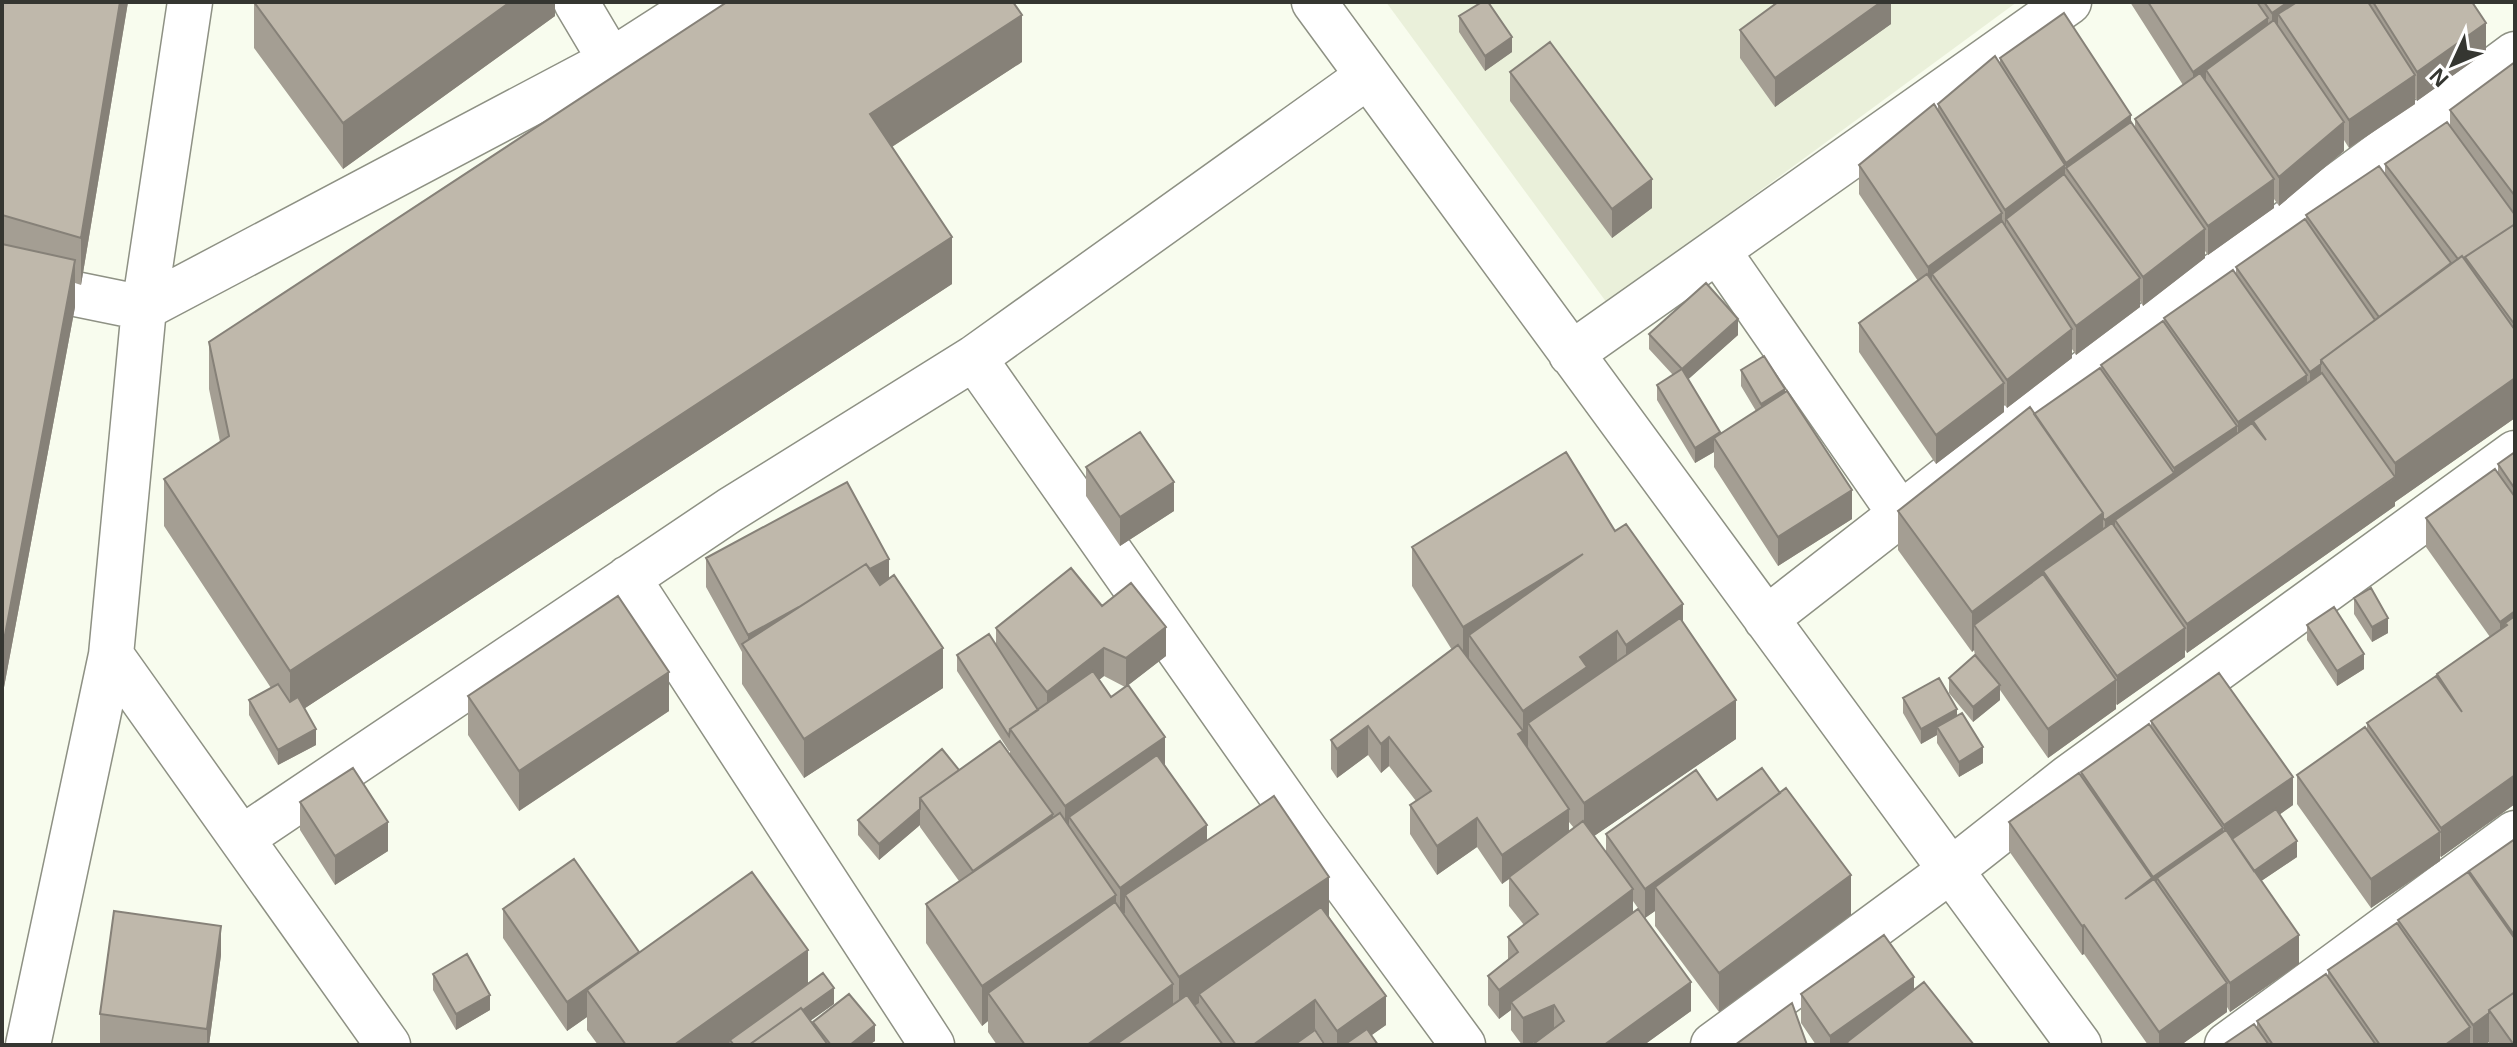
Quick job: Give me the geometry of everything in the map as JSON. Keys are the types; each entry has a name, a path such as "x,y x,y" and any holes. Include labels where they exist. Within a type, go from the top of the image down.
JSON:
{"street":[{"path":"28,1045 111,655 144,308 190,2"},
{"path":"576,2 611,61"},
{"path":"2,279 144,308 611,61 703,2"},
{"path":"1314,2 2079,1045"},
{"path":"1571,354 2069,2"},
{"path":"1766,619 2028,415 2515,54"},
{"path":"242,838 730,510 974,358 1368,76"},
{"path":"1718,251 1901,515"},
{"path":"974,358 1297,818 1463,1045"},
{"path":"1713,1045 1951,870 2069,777 2515,453"},
{"path":"628,578 932,1045"},
{"path":"111,655 242,838 381,1041"},
{"path":"2227,1045 2515,833"},
{"path":"2,1042 17,1045"}],"shaded area":[{"path":"1386,2 2017,2 1607,303"}],"building":[{"path":"2,2 120,2 81,238 2,215"},
{"path":"254,2 510,2 343,123"},
{"path":"727,2 1013,2 1022,15 870,114 952,237 290,671 164,479 229,436 209,342"},
{"path":"1482,2 1488,2 1512,37 1485,56 1459,16"},
{"path":"1778,2 1881,2 1775,78 1740,30"},
{"path":"2148,2 2257,2 2268,18 2193,72"},
{"path":"2264,2 2288,2 2272,13"},
{"path":"2297,2 2368,2 2415,75 2349,120 2278,14"},
{"path":"2373,2 2472,2 2486,23 2417,72"},
{"path":"2064,13 2131,115 2066,163 2000,58"},
{"path":"2274,20 2344,122 2279,177 2206,70"},
{"path":"1550,42 1652,179 1612,209 1510,72"},
{"path":"1995,56 2065,165 2005,210 1938,104"},
{"path":"2515,62 2515,196 2450,110"},
{"path":"2200,73 2274,179 2208,226 2135,119"},
{"path":"1934,104 2002,213 1928,267 1859,165"},
{"path":"2131,122 2205,229 2143,277 2066,168"},
{"path":"2447,122 2515,215 2515,224 2465,257 2465,260 2462,256 2458,259 2385,164"},
{"path":"2379,166 2451,263 2379,317 2306,215"},
{"path":"2064,174 2140,278 2076,326 2006,219"},
{"path":"2305,219 2375,320 2321,360 2321,364 2310,372 2236,267"},
{"path":"2002,221 2072,329 2007,380 1932,274"},
{"path":"2515,224 2515,325 2465,257"},
{"path":"2,244 75,260 2,651"},
{"path":"2462,256 2515,330 2515,378 2395,463 2321,360"},
{"path":"2233,270 2307,375 2238,422 2164,318"},
{"path":"1927,274 2004,383 1936,435 1859,323"},
{"path":"1706,283 1738,319 1682,369 1649,334"},
{"path":"2163,321 2237,426 2174,468 2101,365"},
{"path":"1764,356 1785,389 1761,404 1741,370"},
{"path":"2100,368 2174,473 2105,520 2034,414"},
{"path":"1682,369 1720,432 1695,448 1657,385"},
{"path":"2322,373 2395,477 2187,624 2115,520 2252,423 2266,440 2253,421"},
{"path":"1787,391 1852,490 1778,537 1714,438"},
{"path":"2030,407 2103,513 1972,612 1898,511"},
{"path":"1140,432 1174,482 1120,517 1086,467"},
{"path":"1566,452 1615,531 1626,524 1683,604 1626,645 1617,631 1580,657 1587,667 1523,711 1469,635 1583,554 1463,627 1412,547"},
{"path":"2515,452 2515,489 2498,464"},
{"path":"2495,469 2515,497 2515,611 2500,622 2426,518"},
{"path":"847,482 889,559 870,569 866,564 748,635 706,558"},
{"path":"2112,523 2185,628 2117,676 2043,571"},
{"path":"866,564 880,585 894,575 943,648 804,739 742,644"},
{"path":"1071,568 1102,606 1131,583 1166,627 1126,658 1104,648 1047,692 996,628"},
{"path":"2043,574 2116,680 2048,729 1974,625"},
{"path":"2371,588 2388,618 2372,627 2354,598"},
{"path":"618,596 669,672 519,771 468,696"},
{"path":"2334,607 2364,654 2337,671 2307,625"},
{"path":"2515,616 2515,775 2441,828 2367,723 2436,676 2462,712 2437,674 2507,625 2505,623"},
{"path":"1680,618 1736,700 1584,803 1528,723"},
{"path":"989,634 1038,710 1010,729 1009,736 957,655"},
{"path":"1458,645 1523,731 1518,734 1569,809 1502,855 1477,818 1437,846 1410,805 1431,791 1389,737 1381,744 1368,726 1337,749 1331,740"},
{"path":"1975,655 2000,685 1973,707 1949,678"},
{"path":"1093,671 1111,697 1128,685 1165,737 1065,806 1010,729"},
{"path":"2219,673 2293,777 2224,825 2151,721"},
{"path":"1939,678 1957,709 1921,729 1903,698"},
{"path":"278,684 290,702 298,697 316,729 278,750 249,700"},
{"path":"1962,713 1983,747 1959,762 1937,727"},
{"path":"2149,724 2223,828 2153,877 2081,772"},
{"path":"2365,727 2440,832 2371,879 2297,775"},
{"path":"1000,741 1053,814 973,871 920,798"},
{"path":"942,749 959,770 920,798 920,809 879,844 858,820"},
{"path":"1157,755 1207,825 1120,888 1069,817"},
{"path":"353,768 388,822 335,856 300,802"},
{"path":"1762,768 1780,793 1645,889 1606,834 1696,770 1717,800"},
{"path":"2079,773 2152,878 2125,899 2154,879 2227,983 2159,1032 2009,822"},
{"path":"1786,788 1851,875 1719,973 1655,887"},
{"path":"1274,796 1329,877 1179,977 1125,895"},
{"path":"2276,809 2297,841 2254,871 2232,839"},
{"path":"1060,813 1116,895 982,986 926,904"},
{"path":"1583,821 1633,889 1499,990 1488,976 1518,952 1508,937 1538,914 1509,877"},
{"path":"2226,830 2299,935 2230,983 2157,878"},
{"path":"2515,839 2515,936 2469,871"},
{"path":"574,859 639,952 567,1002 503,909"},
{"path":"752,872 808,950 674,1045 626,1045 587,990"},
{"path":"2468,872 2515,939 2515,992 2473,1025 2398,920"},
{"path":"1115,902 1173,984 1087,1045 1025,1045 988,993"},
{"path":"1321,907 1386,996 1337,1031 1315,1000 1253,1045 1236,1045 1199,994"},
{"path":"1638,909 1691,982 1604,1045 1532,1045 1564,1021 1554,1005 1523,1018 1511,1002"},
{"path":"114,911 221,926 207,1029 100,1014"},
{"path":"2397,923 2470,1027 2445,1045 2380,1045 2328,970"},
{"path":"1884,935 1914,977 1830,1036 1801,994"},
{"path":"467,954 490,995 456,1014 433,974"},
{"path":"823,973 834,988 749,1045 734,1045 730,1040"},
{"path":"2326,974 2376,1045 2273,1045 2257,1021"},
{"path":"1924,982 1974,1045 1849,1045 1847,1042"},
{"path":"2515,992 2515,1045 2514,1045 2489,1010"},
{"path":"849,994 875,1025 850,1045 831,1045 813,1022"},
{"path":"1187,995 1223,1045 1115,1045"},
{"path":"1792,1003 1807,1045 1735,1045"},
{"path":"801,1008 828,1045 749,1045"},
{"path":"2254,1024 2269,1045 2223,1045"},
{"path":"1367,1029 1378,1045 1344,1045"},
{"path":"1315,1030 1325,1045 1294,1045"}]}
